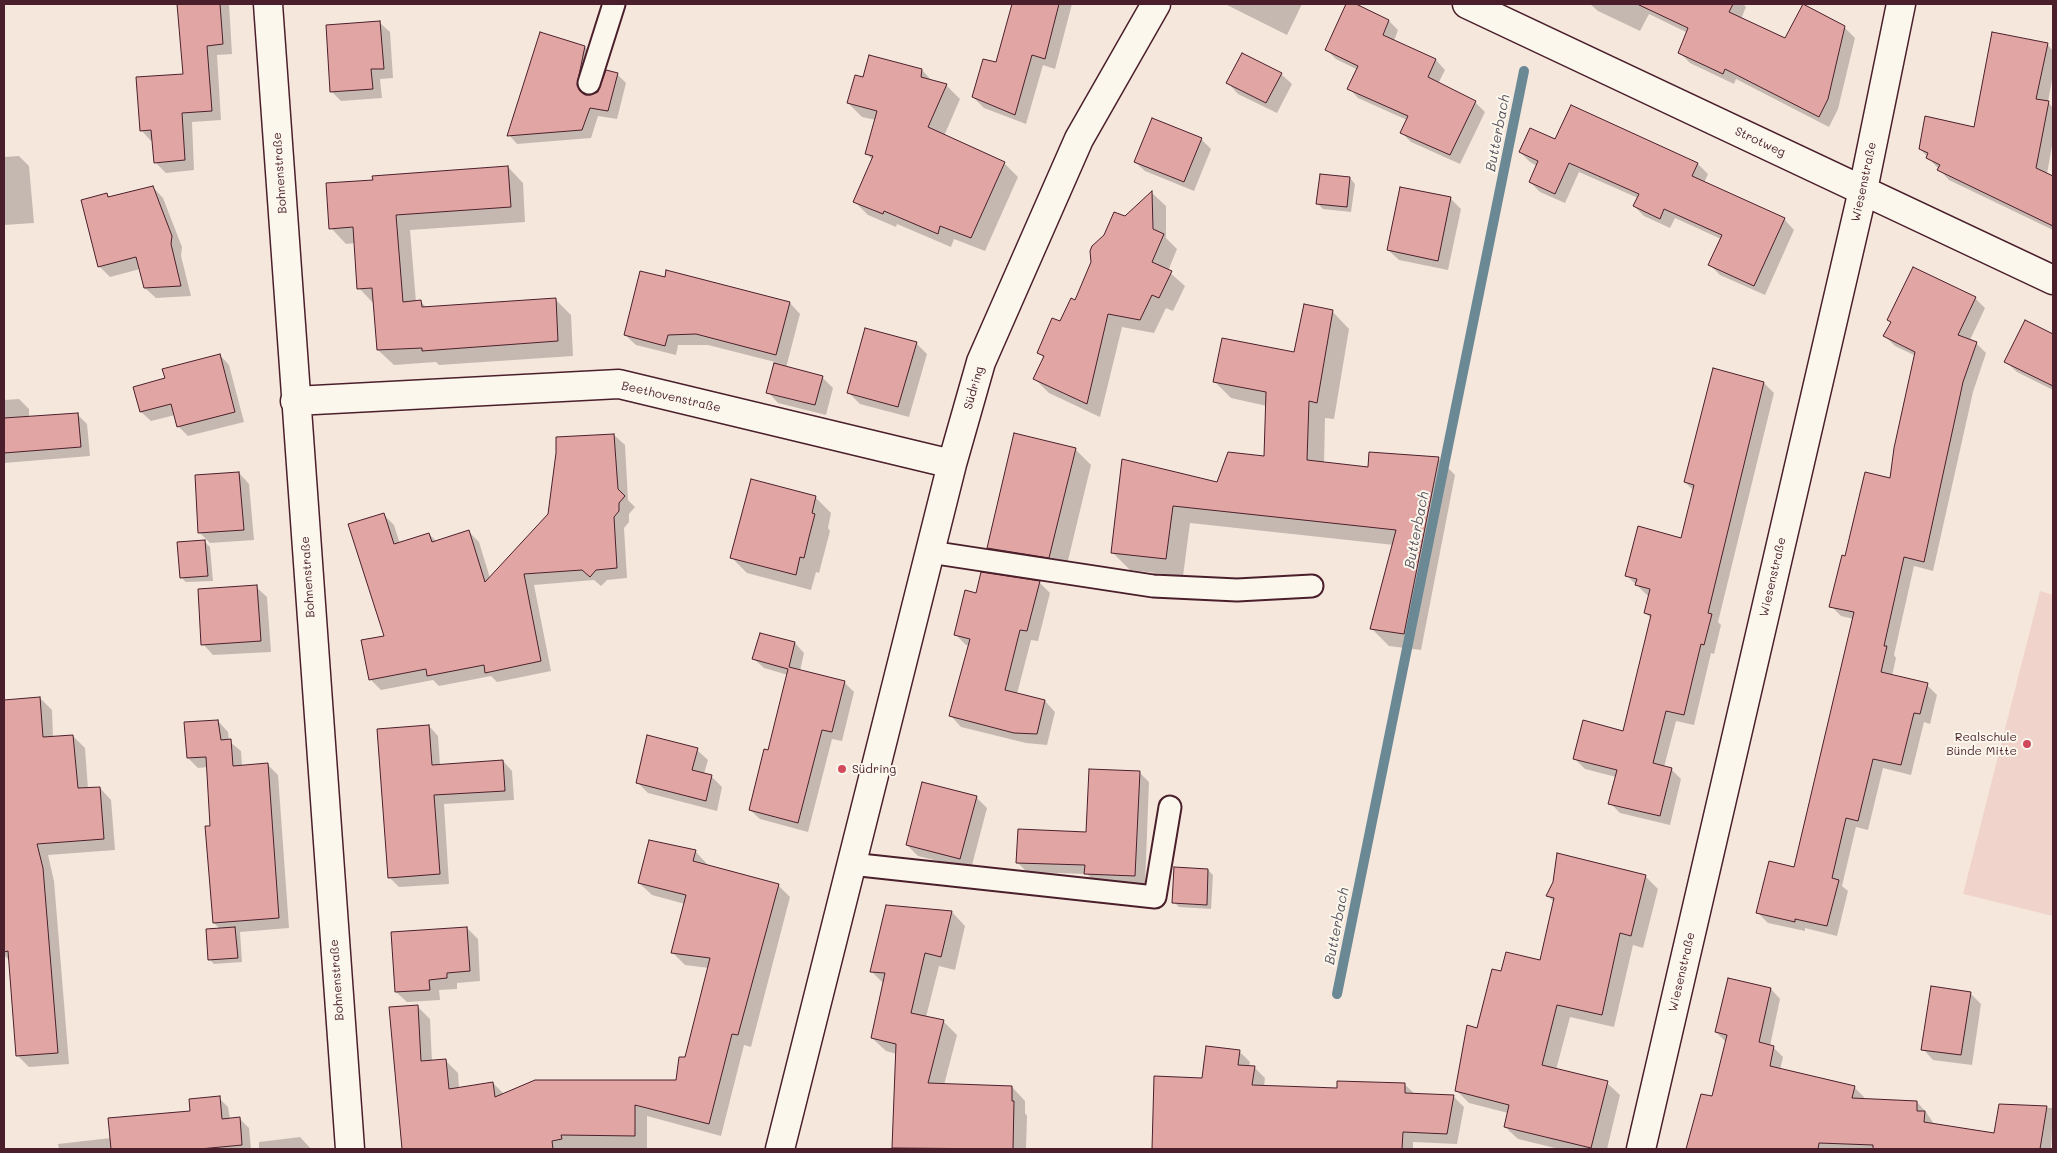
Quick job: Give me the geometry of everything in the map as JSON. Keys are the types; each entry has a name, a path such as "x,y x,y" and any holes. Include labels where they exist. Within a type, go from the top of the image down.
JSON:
{"street":[{"name":"Bohnenstraße","path":"268,4 350,1149"},
{"name":"Südring","path":"780,1149 952,464 981,362 1079,139 1156,4"},
{"name":"Strotweg","path":"1467,4 2053,280"},
{"name":"Wiesenstraße","path":"1641,1149 1863,190 1901,4"},
{"name":"Beethovenstraße","path":"295,401 619,384 952,464"}],"lane":[{"path":"589,83 614,4"},
{"path":"930,552 1152,586 1237,590 1312,586"},
{"path":"851,864 1155,897 1170,807"}],"shaded area":[{"name":"Realschule Bünde Mitte","path":"2040,591 2053,595 2053,916 1963,894"}],"building":[{"path":"177,4 220,4 223,44 207,46 212,111 182,113 185,160 154,163 151,130 140,131 136,77 183,74"},
{"path":"1012,4 1059,4 1045,59 1032,55 1015,115 972,97 983,59 996,62"},
{"path":"1346,4 1356,4 1389,20 1383,35 1436,59 1428,77 1476,101 1450,155 1400,133 1408,116 1347,89 1358,66 1325,50"},
{"path":"1637,4 1733,4 1729,12 1785,38 1803,4 1845,26 1828,99 1819,117 1725,69 1723,74 1678,53 1688,28"},
{"path":"380,21 384,69 371,69 373,89 330,92 326,25"},
{"path":"540,32 585,46 577,85 585,95 598,92 606,70 618,73 608,111 590,108 582,130 507,136"},
{"path":"1992,32 2048,43 2036,99 2049,101 2036,168 2053,176 2053,226 1937,170 1940,165 1926,158 1928,153 1919,149 1925,116 1974,127"},
{"path":"1242,53 1282,73 1266,103 1226,83"},
{"path":"869,55 922,69 921,77 947,84 928,127 1005,162 971,238 940,226 938,234 884,211 883,214 853,202 873,156 865,154 877,111 847,103 855,75 863,77"},
{"path":"1571,105 1698,163 1692,176 1785,218 1754,286 1708,265 1722,235 1664,209 1660,219 1633,206 1639,194 1569,163 1555,194 1529,182 1538,161 1519,152 1530,128 1555,139"},
{"path":"1152,118 1202,138 1184,182 1134,162"},
{"path":"508,166 511,207 396,215 403,302 421,300 422,307 556,298 558,341 422,351 422,348 377,350 372,288 357,289 353,227 329,229 326,183 373,180 372,176"},
{"path":"1320,174 1350,177 1347,207 1316,204"},
{"path":"153,186 172,236 171,244 181,286 144,288 136,257 98,267 81,200 107,193 108,197"},
{"path":"1400,187 1451,197 1438,261 1387,250"},
{"path":"1152,191 1153,229 1164,234 1152,262 1172,271 1159,298 1152,295 1140,320 1108,314 1087,404 1033,379 1044,356 1037,353 1052,318 1060,321 1071,298 1075,300 1091,262 1090,251 1092,246 1104,235 1114,212 1125,216"},
{"path":"1913,267 1976,297 1958,335 1977,342 1963,382 1924,562 1904,557 1884,646 1887,646 1881,672 1928,683 1920,714 1914,713 1901,765 1873,759 1858,821 1846,818 1832,878 1839,880 1827,926 1795,919 1795,922 1756,913 1769,861 1794,867 1854,612 1829,607 1842,555 1845,556 1865,472 1890,478 1894,448 1915,352 1883,336 1891,322 1887,320"},
{"path":"666,270 790,302 776,355 696,334 668,335 665,346 624,335 640,271 665,277"},
{"path":"1304,304 1333,310 1317,403 1309,401 1307,460 1368,467 1369,452 1439,457 1404,634 1370,629 1396,530 1173,506 1166,559 1111,553 1122,459 1217,482 1228,452 1264,456 1266,392 1213,382 1222,338 1294,352"},
{"path":"2025,320 2053,334 2053,386 2004,362"},
{"path":"865,328 917,342 898,407 847,393"},
{"path":"220,354 235,412 177,427 171,404 140,412 133,387 165,378 162,369"},
{"path":"774,363 823,376 815,405 766,393"},
{"path":"1713,368 1764,382 1708,613 1712,614 1704,645 1701,644 1684,715 1666,711 1653,763 1672,768 1660,816 1608,804 1617,770 1573,759 1583,720 1623,731 1651,615 1644,613 1650,589 1635,585 1637,579 1625,576 1638,526 1681,538 1694,485 1684,482"},
{"path":"78,413 81,447 4,453 4,418"},
{"path":"1014,433 1076,448 1049,558 987,548"},
{"path":"614,434 618,489 625,496 619,503 619,511 614,517 617,568 596,570 590,577 582,570 524,574 541,661 485,673 484,665 427,676 426,669 369,680 361,640 384,636 348,524 384,513 394,544 429,533 432,542 469,530 485,582 548,514 556,453 556,437"},
{"path":"239,472 244,530 198,533 195,475"},
{"path":"751,479 816,496 812,513 815,514 804,558 800,557 796,575 730,558"},
{"path":"205,540 208,576 180,578 177,542"},
{"path":"981,572 1040,581 1027,631 1020,630 1005,690 1045,700 1037,734 1014,733 949,716 970,639 954,635 965,590 976,593"},
{"path":"257,585 261,641 201,645 198,589"},
{"path":"760,633 795,642 789,667 845,681 832,732 822,730 798,823 749,810 764,749 768,750 788,669 752,659"},
{"path":"40,697 43,737 73,735 78,788 100,787 104,839 37,844 43,868 58,1053 16,1056 8,951 4,952 4,700"},
{"path":"218,720 221,740 231,739 233,766 268,763 279,918 213,923 205,826 210,826 206,757 187,758 184,722"},
{"path":"429,725 432,765 503,760 505,791 434,795 440,874 388,878 377,729"},
{"path":"647,735 698,748 692,770 712,775 706,801 636,783"},
{"path":"1089,769 1140,771 1135,876 1084,874 1085,865 1016,863 1018,829 1086,832"},
{"path":"922,782 977,796 960,859 906,845"},
{"path":"649,840 696,850 693,861 779,884 738,1035 732,1034 709,1124 635,1105 635,1136 561,1135 562,1139 552,1141 553,1149 402,1149 389,1007 418,1005 421,1061 446,1059 449,1089 493,1082 495,1097 535,1080 676,1080 679,1057 685,1057 710,958 671,953 686,895 638,883"},
{"path":"1557,853 1646,875 1631,936 1620,933 1602,1015 1557,1005 1542,1065 1608,1081 1591,1148 1504,1127 1509,1105 1455,1091 1467,1025 1477,1028 1492,969 1501,971 1506,952 1540,960 1554,898 1546,896 1553,882"},
{"path":"1174,867 1208,869 1207,905 1172,903"},
{"path":"886,905 952,911 941,957 925,953 911,1013 944,1020 928,1083 1012,1086 1012,1101 1014,1101 1013,1149 892,1148 896,1044 871,1038 885,973 870,972"},
{"path":"235,927 238,958 208,960 206,929"},
{"path":"467,927 470,971 447,973 447,978 429,980 430,990 395,992 391,932"},
{"path":"1728,978 1771,988 1759,1042 1774,1046 1770,1066 1855,1086 1852,1098 1917,1101 1917,1111 1925,1111 1924,1122 1994,1133 1999,1104 2047,1106 2040,1149 1873,1149 1873,1145 1819,1143 1818,1149 1686,1149 1701,1094 1712,1096 1727,1035 1715,1032"},
{"path":"1931,986 1971,992 1961,1055 1921,1050"},
{"path":"1206,1046 1240,1050 1238,1065 1255,1066 1252,1085 1337,1088 1337,1081 1405,1083 1405,1093 1454,1095 1447,1134 1403,1132 1402,1149 1152,1149 1154,1076 1202,1078"},
{"path":"220,1096 222,1119 240,1117 242,1145 200,1149 111,1149 108,1118 190,1111 189,1099"}],"waterway":[{"name":"Butterbach","path":"1337,994 1524,71"}],"place":[{"name":"Realschule Bünde Mitte","path":"2027,744"},
{"name":"Südring","path":"842,769"}]}
